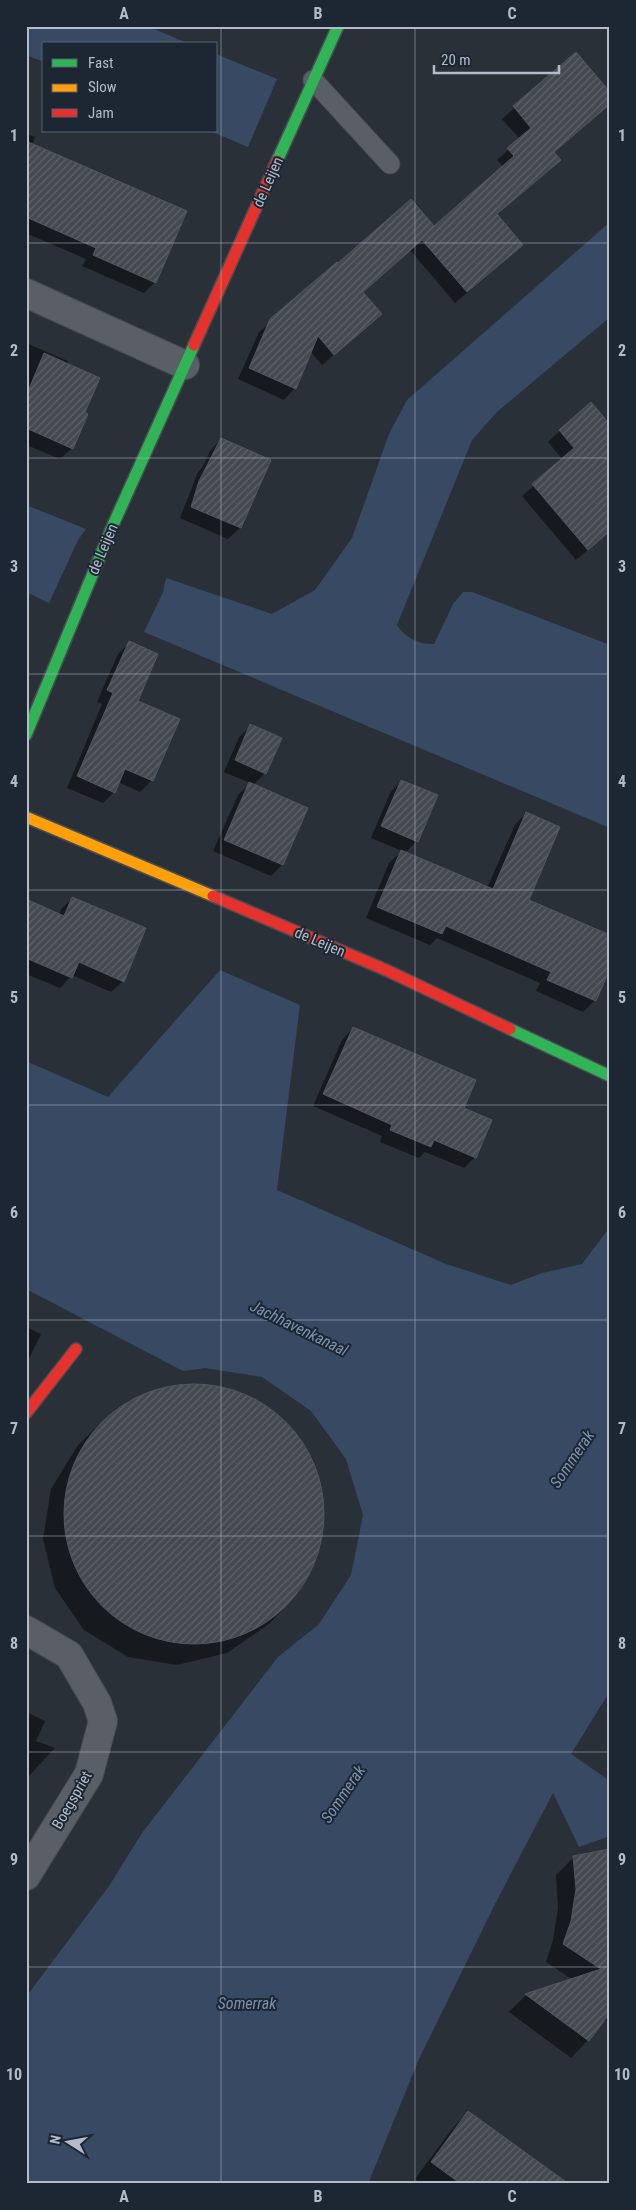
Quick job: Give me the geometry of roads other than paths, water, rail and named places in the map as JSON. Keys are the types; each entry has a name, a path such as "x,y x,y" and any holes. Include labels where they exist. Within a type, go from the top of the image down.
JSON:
{"street":[{"name":"de Leijen","path":"26,735 113,525 338,26"},
{"path":"26,293 185,365"},
{"name":"de Leijen","path":"26,817 386,970 610,1076"},
{"path":"26,1413 76,1349"},
{"name":"Boegspriet","path":"26,1630 69,1655 98,1703 102,1721 89,1774 26,1876"}],"lane":[{"path":"313,80 390,164"}],"water":[{"path":"26,26 147,26 185,42 42,42 42,61 26,55"},
{"path":"218,55 277,79 248,147 212,132 218,132"},
{"path":"610,222 610,317 497,412 472,440 397,625 412,639 434,644 453,604 463,592 472,592 610,645 610,828 144,632 163,592 166,578 272,614 315,590 352,538 389,434 407,400"},
{"path":"26,505 86,529 78,540 49,603 26,592"},
{"name":"Somerrak","path":"220,970 300,1005 277,1190 446,1264 511,1285 542,1273 582,1264 610,1227 610,1691 571,1754 610,1781 610,1836 579,1847 553,1793 495,1904 419,2059 368,2184 26,2184 26,1997 109,1886 142,1833 278,1657 319,1624 351,1575 363,1515 346,1459 311,1411 262,1377 205,1368 183,1371 26,1289 26,1061 108,1097"}],"water label":[{"name":"Jachhavenkanaal","path":"299,1328"},
{"name":"Sommerak","path":"572,1459"},
{"name":"Sommerak","path":"343,1794"}]}
